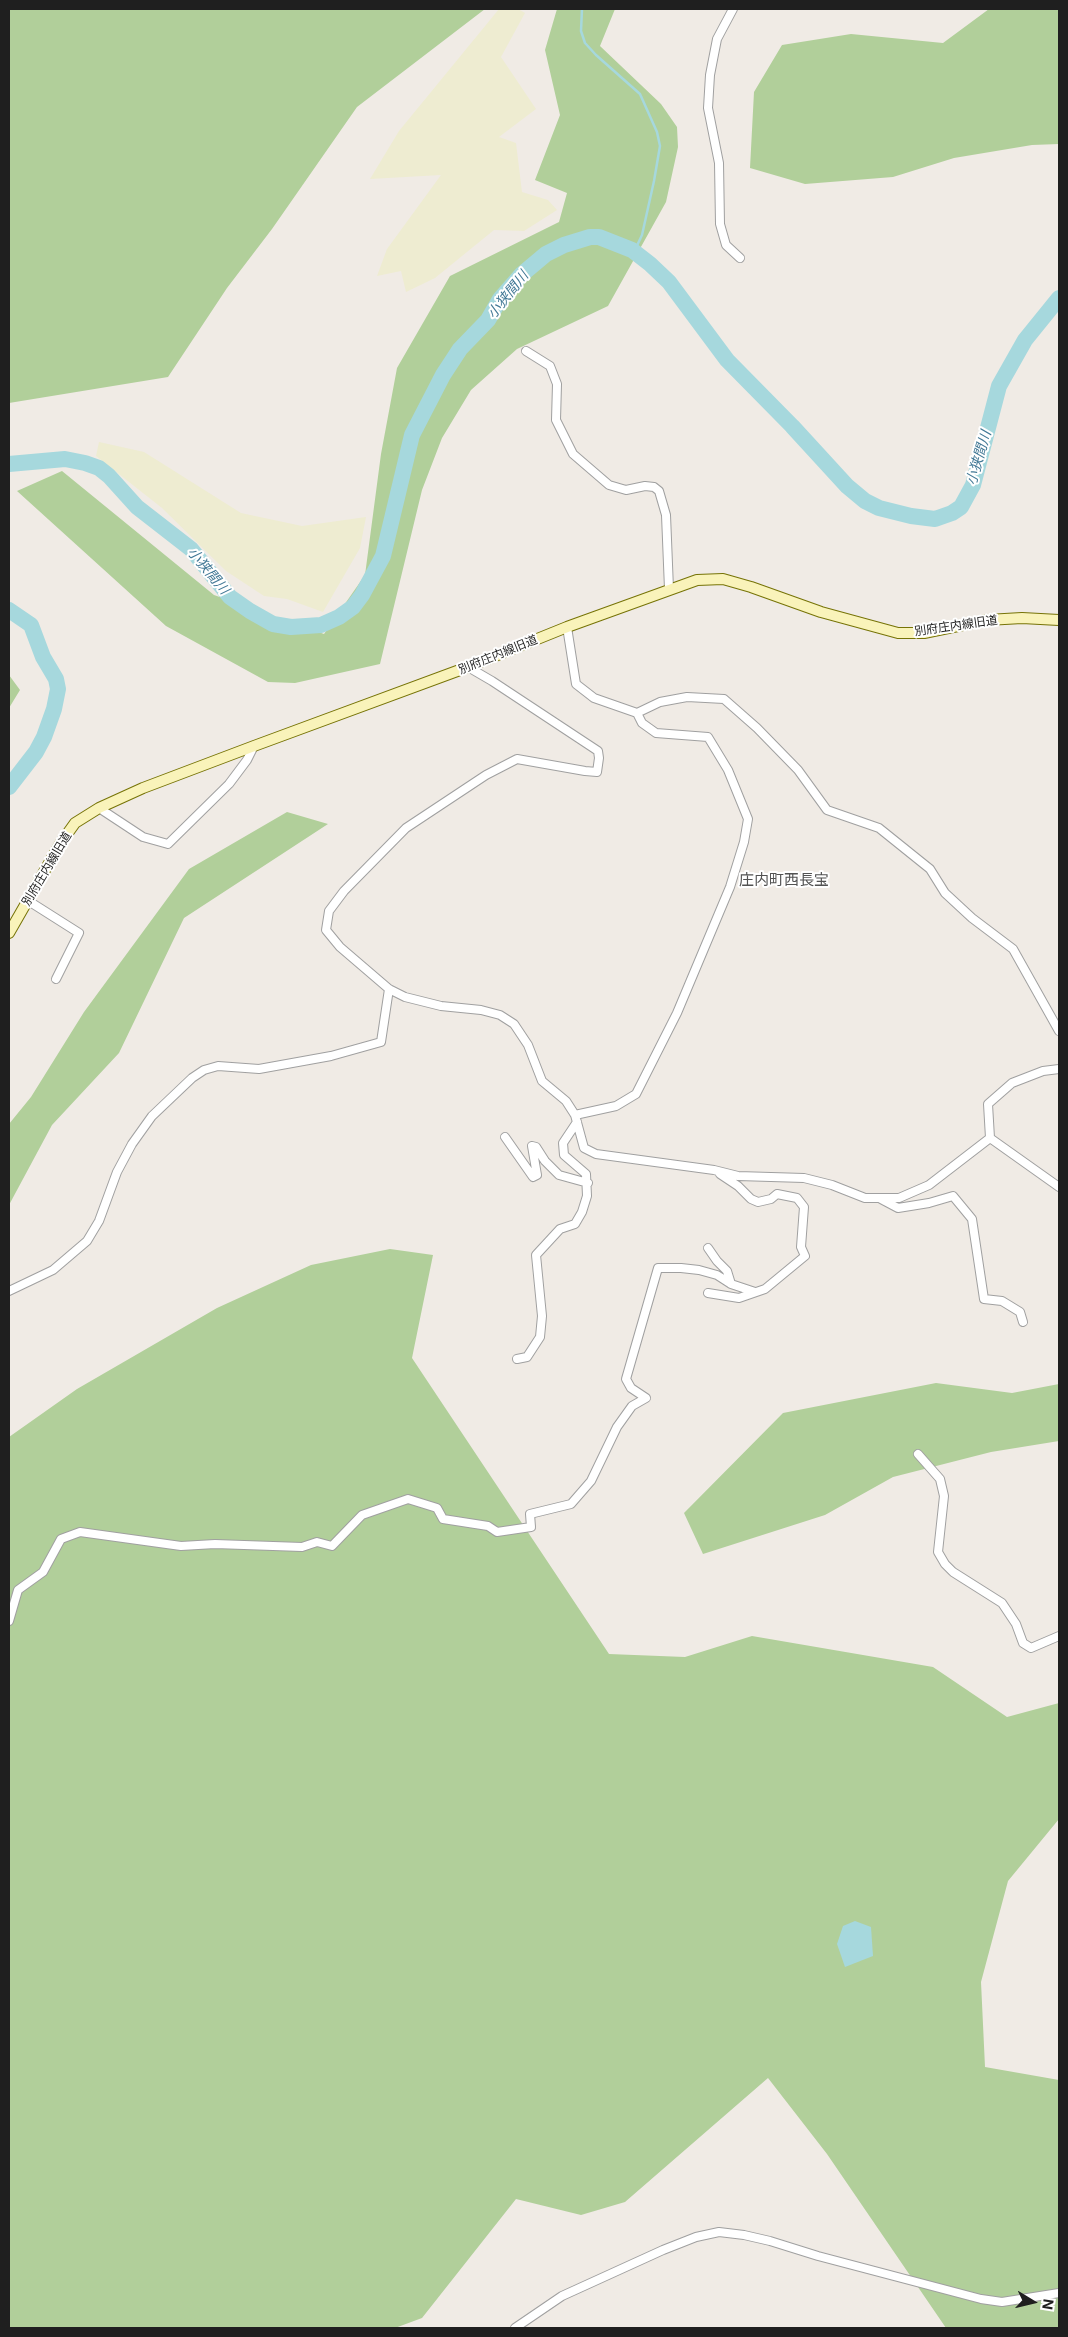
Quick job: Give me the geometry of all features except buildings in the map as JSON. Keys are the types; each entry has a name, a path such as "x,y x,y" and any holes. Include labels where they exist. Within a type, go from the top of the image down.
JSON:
{"street":[{"path":"733,9 717,39 710,75 708,108 719,164 721,231 726,245 740,258"},
{"path":"526,351 550,366 557,384 556,420 573,454 609,485 626,490 645,486 654,487 659,491 666,515 669,589"},
{"name":"別府庄内線旧道","path":"9,932 60,844 75,823 99,808 143,788 468,668 567,627 697,580 723,579 821,612 898,633 924,634 987,620 1022,618 1059,620"},
{"path":"517,1359 527,1357 540,1337 542,1316 536,1255 560,1229 574,1224 582,1212 587,1196 588,1183 586,1174 564,1155 563,1142 576,1118 616,1106 636,1094 677,1013 730,887 747,830 748,819 728,770 708,737 656,734 642,723 637,713 594,698 576,684 567,627"},
{"path":"468,668 492,681 598,751 597,772 517,759 503,765 406,828 344,891 329,912 326,930 340,947 389,989 404,997 441,1006 481,1010 500,1015 514,1024 528,1045 542,1081 566,1101 576,1118 584,1148 596,1154 714,1170 738,1176 804,1178 832,1185 865,1198 899,1198 929,1185 990,1138"},
{"path":"637,713 648,706 687,697 724,699 757,728 798,770 827,810 879,828 930,869 945,893 959,906 1013,949 1059,1031"},
{"path":"99,808 119,819 143,837 168,844 229,784 247,760 254,746"},
{"path":"27,900 79,933 56,979"},
{"path":"9,1291 53,1270 87,1241 99,1220 117,1172 132,1144 152,1116 192,1078 204,1070 218,1066 259,1069 331,1056 381,1042 389,989"},
{"path":"990,1138 988,1104 1012,1084 1043,1071 1059,1069"},
{"path":"505,1137 533,1177 537,1174 532,1146 536,1147 545,1161 559,1175 588,1183"},
{"path":"990,1138 1059,1187"},
{"path":"708,1293 739,1298 765,1289 805,1256 801,1247 804,1207 797,1198 786,1194 777,1194 770,1200 758,1202 750,1199 738,1186 714,1170"},
{"path":"879,1198 898,1208 930,1203 953,1196 972,1219 984,1299 1002,1302 1020,1312 1023,1322"},
{"path":"708,1248 717,1261 728,1270 731,1284"},
{"path":"9,1621 18,1590 43,1572 61,1539 80,1532 182,1546 215,1544 302,1547 318,1542 332,1546 362,1515 408,1499 437,1508 443,1519 488,1526 497,1532 531,1527 530,1514 571,1504 591,1481 618,1428 632,1406 646,1398 631,1388 626,1379 658,1268 700,1270 717,1275 731,1284 755,1292"},
{"path":"918,1454 940,1479 944,1496 938,1552 945,1564 953,1572 1002,1603 1016,1624 1023,1643 1031,1648 1059,1636"},
{"path":"515,2328 562,2296 663,2250 696,2237 719,2232 770,2241 818,2256 981,2299 1002,2302 1059,2293"}],"shaded area":[{"path":"499,9 518,9 525,13 501,57 536,109 499,137 516,143 522,192 548,200 557,210 524,231 494,230 435,278 406,292 401,271 377,276 387,249 441,175 370,179 399,131"},
{"path":"99,442 144,452 241,513 302,526 366,517 360,548 323,612 287,599 264,596 226,571 162,508 96,456"}],"green space":[{"path":"9,9 485,9 357,107 272,229 227,288 168,377 9,403"},
{"path":"557,9 615,9 600,46 661,104 677,127 678,147 666,202 608,306 517,349 471,390 442,438 422,490 380,664 295,683 268,682 166,626 17,491 62,471 214,595 324,634 365,575 381,454 397,368 450,276 559,222 567,193 535,180 560,115 545,50"},
{"path":"989,9 1059,9 1059,144 1032,145 954,158 893,177 805,184 750,168 754,92 782,45 851,34 943,43"},
{"path":"9,675 20,690 9,708"},
{"path":"287,812 328,824 184,918 119,1053 52,1125 9,1205 9,1124 31,1097 84,1012 189,869"},
{"path":"390,1249 433,1255 412,1358 609,1654 685,1657 752,1636 933,1667 1007,1717 1059,1703 1059,1819 1008,1881 981,1982 985,2067 1059,2080 1059,2328 946,2328 827,2154 768,2078 625,2202 581,2215 516,2199 422,2318 395,2328 9,2328 9,1437 77,1389 217,1308 311,1265"},
{"path":"936,1383 1012,1393 1059,1384 1059,1441 991,1452 893,1477 825,1515 703,1554 684,1513 783,1413"}],"water":[{"path":"855,1921 871,1927 873,1956 845,1967 837,1944 843,1926"}],"waterway":[{"path":"582,9 581,31 585,43 640,94 657,132 660,146 642,235 634,252"},
{"name":"小狭間川","path":"9,464 65,459 99,468 109,476 137,507 191,549 230,597 273,624 291,627 321,625 339,617 353,607 362,595 383,556 412,435 443,375 460,349 488,320 500,299 521,275 546,254 564,245 590,237 599,237 632,250 669,282 727,360 792,426 847,486 865,501 879,508 911,516 935,519 952,513 961,507 973,485 999,386 1025,340 1059,298"},
{"name":"小狭間川","path":"9,610 31,625 43,657 56,679 58,689 54,709 44,737 36,752 9,787"}],"district":[{"name":"庄内町西長宝","path":"784,880"}]}
